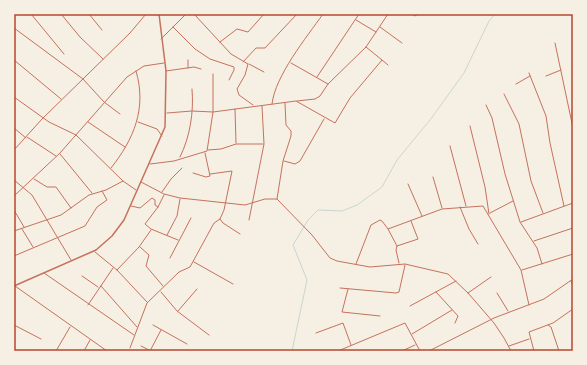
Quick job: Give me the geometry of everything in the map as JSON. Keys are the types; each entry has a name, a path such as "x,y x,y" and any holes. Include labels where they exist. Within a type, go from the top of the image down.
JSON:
{"street":[{"path":"31,14 64,54"},
{"path":"62,14 80,37 103,59"},
{"path":"89,14 102,30"},
{"path":"14,150 146,14"},
{"path":"14,286 94,251 106,243 117,231 124,220 162,136 167,113 166,71 159,14"},
{"path":"161,39 186,14"},
{"path":"194,14 231,54 264,72"},
{"path":"220,42 237,29 248,32 264,14"},
{"path":"244,62 256,48 265,48 297,14"},
{"path":"272,104 273,92 323,14"},
{"path":"317,77 359,14"},
{"path":"167,113 192,111 213,112 253,105 285,103 317,98 326,90 328,84 366,46 388,14"},
{"path":"412,14 415,16 418,14"},
{"path":"356,19 376,32"},
{"path":"173,27 195,49 210,59 234,67 229,80"},
{"path":"380,27 402,43"},
{"path":"14,28 83,79 104,102 120,114"},
{"path":"556,43 573,128"},
{"path":"366,46 388,66"},
{"path":"14,60 62,100"},
{"path":"188,60 188,68"},
{"path":"296,101 334,123 350,98 382,60"},
{"path":"291,62 328,84"},
{"path":"14,196 34,179 60,153 127,77 148,65 165,63"},
{"path":"248,64 245,76 237,89 239,95 253,105"},
{"path":"166,71 188,68 200,69"},
{"path":"546,76 562,70"},
{"path":"111,168 125,147 138,122 139,84 136,71"},
{"path":"530,73 546,116 550,143 564,206"},
{"path":"207,151 213,112 213,74"},
{"path":"516,84 531,76"},
{"path":"180,158 188,135 192,111 192,89"},
{"path":"504,94 519,124 531,181 543,213"},
{"path":"14,97 44,118 76,135 123,181 137,191"},
{"path":"277,199 283,161 291,134 286,126 285,103"},
{"path":"250,220 264,144 262,105"},
{"path":"486,105 492,118 505,174 520,222 533,241 542,264"},
{"path":"235,109 236,144"},
{"path":"283,161 295,164 300,161 325,118"},
{"path":"87,122 125,147"},
{"path":"138,122 157,130 162,136"},
{"path":"470,126 486,188 489,214"},
{"path":"14,128 56,157"},
{"path":"149,164 174,161 180,158 221,149 236,144 264,144"},
{"path":"450,146 466,207"},
{"path":"204,152 210,174"},
{"path":"60,153 92,194"},
{"path":"162,193 171,179 182,168"},
{"path":"130,348 147,303 179,272 188,270 194,262 214,223 220,219 225,204 232,171 210,174 208,177 193,173"},
{"path":"433,177 442,209"},
{"path":"34,179 47,187 56,187 71,208"},
{"path":"14,180 24,186 32,195 71,260"},
{"path":"14,231 61,215 92,194 123,181"},
{"path":"141,182 164,194 180,198 225,204 252,203 265,199 277,199 300,222 330,258 356,265 378,267 405,264 446,272 457,280 491,320 511,351"},
{"path":"408,184 422,217"},
{"path":"14,256 85,226 97,207 107,200 102,191"},
{"path":"164,194 158,207 145,224 151,229 178,240"},
{"path":"130,205 140,208 152,198 155,200 155,205 158,207"},
{"path":"167,235 177,216 180,198"},
{"path":"489,214 514,201"},
{"path":"520,222 573,203"},
{"path":"388,229 442,209 483,206 521,270 530,305"},
{"path":"460,207 469,229 478,244"},
{"path":"14,210 24,227"},
{"path":"170,258 178,240 191,218"},
{"path":"220,219 223,223 240,234"},
{"path":"356,265 371,225 381,220 388,229 397,246 396,250 399,264"},
{"path":"397,246 418,239 411,221"},
{"path":"22,228 34,247"},
{"path":"533,241 573,228"},
{"path":"117,270 139,247 151,229"},
{"path":"139,247 149,255 146,266 164,287"},
{"path":"94,251 117,270 147,303"},
{"path":"521,270 573,254"},
{"path":"194,262 233,284"},
{"path":"340,288 398,293 405,264"},
{"path":"88,305 113,267"},
{"path":"44,273 134,336"},
{"path":"82,276 99,288"},
{"path":"468,293 491,277"},
{"path":"429,351 494,318 544,299 573,279"},
{"path":"410,306 457,280"},
{"path":"571,280 573,286"},
{"path":"14,286 107,351"},
{"path":"101,286 137,327"},
{"path":"348,289 342,312 380,316"},
{"path":"177,311 197,290"},
{"path":"160,291 177,311 209,335"},
{"path":"436,292 458,317 455,323"},
{"path":"497,293 508,312"},
{"path":"534,351 528,334 530,331 553,323 573,309"},
{"path":"412,334 452,310"},
{"path":"489,318 494,318"},
{"path":"316,333 343,323 350,346"},
{"path":"338,351 405,323 412,334 415,345 420,351"},
{"path":"551,327 553,323"},
{"path":"548,324 551,327 559,351"},
{"path":"14,325 41,339"},
{"path":"153,325 187,344"},
{"path":"56,351 70,326"},
{"path":"141,346 150,351 161,329"},
{"path":"508,346 529,339"},
{"path":"84,351 90,340"},
{"path":"402,351 415,345"}],"waterway":[{"path":"292,351 307,280 293,245 308,220 318,210 342,211 357,205 382,187 397,160 430,120 464,73 489,21 495,14"}]}
